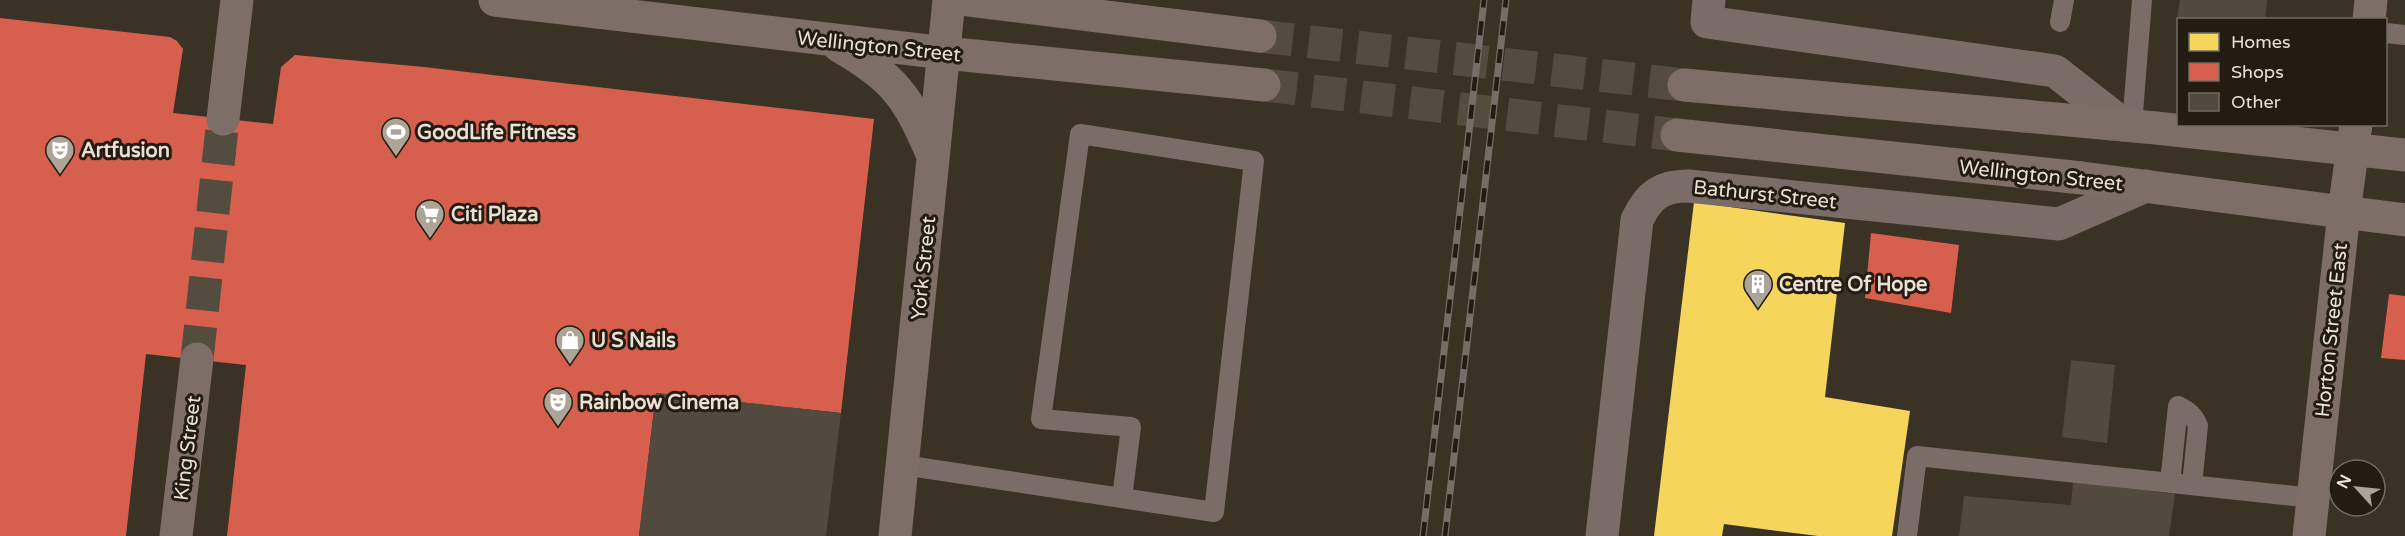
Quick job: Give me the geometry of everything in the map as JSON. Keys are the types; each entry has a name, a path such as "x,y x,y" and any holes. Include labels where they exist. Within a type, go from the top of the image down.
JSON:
{"main road":[{"path":"223,119 237,0"},
{"name":"Wellington Street","path":"495,0 945,54 1264,85"},
{"name":"York Street","path":"896,536 949,0"},
{"path":"969,0 1260,36"},
{"path":"2369,18 2371,0"},
{"path":"830,40 866,61 893,83 916,115 934,158"},
{"path":"1684,85 2128,125 2355,137 2405,155"},
{"name":"Wellington Street","path":"1677,135 2146,186 2405,220"},
{"name":"Horton Street East","path":"2309,536 2344,212 2355,137"},
{"name":"King Street","path":"176,536 197,359"}],"street":[{"path":"1709,0 1707,22 2055,71 2128,125"},
{"name":"Bathurst Street","path":"1602,536 1637,220 1644,204 1657,193 1673,186 1688,186 2059,224 2146,186"}],"lane":[{"path":"2060,22 2064,0"},
{"path":"2128,125 2142,0"},
{"path":"2387,33 2405,35"},
{"path":"903,465 1214,512 1254,161 1080,134 1041,419 1131,427 1122,498"},
{"path":"2170,483 2178,406 2195,418 2198,426 2192,485"},
{"path":"1907,536 1917,456 2313,498"}],"building: Homes":[{"name":"Centre Of Hope","path":"1694,202 1845,223 1825,397 1910,411 1892,536 1818,536 1724,524 1722,536 1654,536"}],"building: Shops":[{"name":"Citi Plaza","path":"0,18 170,37 177,41 183,49 173,113 273,124 281,67 295,55 424,67 874,119 841,413 656,393 639,536 227,536 246,365 146,354 126,536 0,536"},
{"path":"1871,233 1959,245 1951,313 1865,298"},
{"path":"2389,294 2405,296 2405,360 2381,358"}],"building: Other":[{"path":"2180,0 2267,0 2265,18 2177,18"},
{"path":"2071,360 2115,365 2107,443 2062,437"},
{"path":"656,393 841,413 826,536 639,536"},
{"path":"2073,482 2175,494 2169,536 1959,536 1964,496 2071,505"}],"tunnel":[{"path":"1260,36 1684,85"},
{"path":"1264,85 1677,135"},
{"path":"197,359 223,119"}],"railway":[{"path":"1423,536 1484,0"},
{"path":"1445,536 1506,0"}],"place":[{"name":"GoodLife Fitness","path":"396,158"},
{"name":"Artfusion","path":"60,176"},
{"name":"Citi Plaza","path":"430,240"},
{"name":"Centre Of Hope","path":"1758,310"},
{"name":"U S Nails","path":"570,366"},
{"name":"Rainbow Cinema","path":"558,428"}]}
